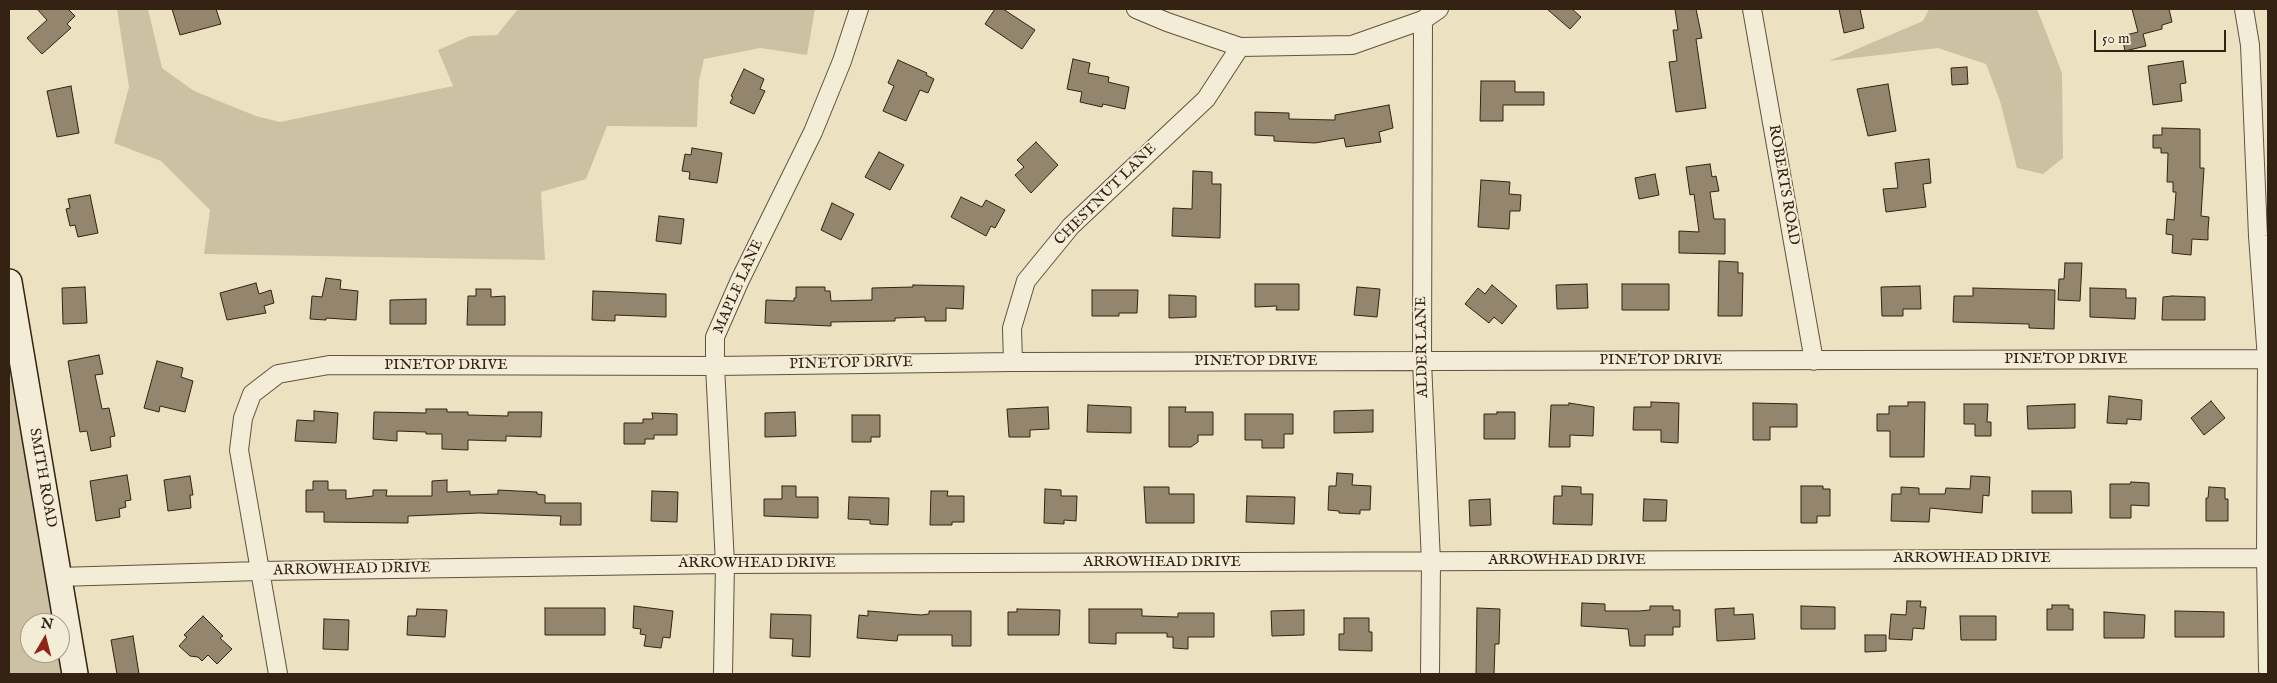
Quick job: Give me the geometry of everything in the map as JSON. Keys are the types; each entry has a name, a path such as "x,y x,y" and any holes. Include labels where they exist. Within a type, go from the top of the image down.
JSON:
{"street":[{"name":"MAPLE LANE","path":"723,674 725,564 715,337 740,280 813,132 842,61 859,9"},
{"path":"1136,9 1240,48 1352,45 1423,20 1439,9"},
{"name":"ROBERTS ROAD","path":"1752,9 1814,361"},
{"path":"2244,9 2250,45 2258,236 2268,359 2266,558 2268,670"},
{"name":"ALDER LANE","path":"1423,20 1422,362 1431,562 1430,674"},
{"name":"CHESTNUT LANE","path":"1012,362 1012,328 1026,281 1071,226 1206,99 1240,48"},
{"name":"SMITH ROAD","path":"9,282 75,674"},
{"name":"PINETOP DRIVE","path":"259,571 239,450 243,418 252,394 278,374 329,365 715,366 1012,362 2268,359"},
{"name":"ARROWHEAD DRIVE","path":"59,577 259,571 725,564 2266,558"},
{"path":"259,571 278,674"}],"shaded area":[{"path":"117,9 148,9 162,68 194,91 256,116 280,122 453,86 438,50 470,36 497,35 518,9 815,9 807,55 760,48 704,59 699,81 697,127 607,126 586,179 541,192 545,260 204,254 210,210 161,161 114,143 129,87"},
{"path":"1929,9 2037,9 2062,73 2063,158 2043,174 2017,168 2000,101 1986,64 1938,48 1829,61 1923,21"},
{"path":"9,300 60,613 20,613 20,663 68,663 70,674 9,674"}],"building":[{"path":"37,9 68,9 75,16 67,24 71,28 42,54 27,38 47,20"},
{"path":"172,9 216,9 221,24 180,35"},
{"path":"995,9 1003,9 1035,30 1022,49 985,24"},
{"path":"1547,9 1572,9 1581,17 1570,29"},
{"path":"1675,9 1696,9 1702,38 1696,39 1706,108 1676,112 1669,62 1677,61 1673,30 1678,30"},
{"path":"1839,9 1860,9 1864,28 1844,33"},
{"path":"2132,9 2169,9 2172,22 2162,25 2162,29 2143,34 2146,46 2125,51 2122,36 2138,32"},
{"path":"1073,59 1090,63 1088,73 1109,77 1108,82 1129,87 1125,109 1103,104 1102,107 1080,102 1082,92 1067,89"},
{"path":"898,60 927,73 926,75 934,79 928,93 920,90 906,121 883,111 894,86 888,83"},
{"path":"2183,61 2186,83 2180,84 2182,101 2153,105 2148,66"},
{"path":"1967,67 1968,84 1952,85 1951,68"},
{"path":"744,69 764,79 760,89 765,91 754,114 730,103 733,97 731,96"},
{"path":"1481,81 1515,81 1515,92 1544,92 1544,105 1503,105 1503,121 1480,121"},
{"path":"1888,84 1896,131 1868,136 1857,89"},
{"path":"71,86 79,133 57,137 47,91"},
{"path":"1389,105 1393,128 1379,132 1381,142 1346,147 1344,138 1315,143 1274,141 1274,136 1255,135 1255,112 1289,113 1289,119 1335,120 1335,115"},
{"path":"2162,128 2200,129 2200,168 2204,168 2201,216 2209,217 2208,240 2192,239 2191,255 2172,253 2173,235 2166,234 2167,219 2174,220 2176,192 2173,192 2173,182 2167,182 2168,153 2161,153 2161,148 2153,148 2153,135 2162,135"},
{"path":"1036,142 1058,165 1031,193 1015,175 1024,167 1017,160"},
{"path":"692,148 722,153 717,183 689,179 690,172 682,171 685,154 691,155"},
{"path":"879,152 904,165 890,190 865,177"},
{"path":"1929,159 1931,183 1923,184 1926,207 1886,212 1883,189 1898,188 1895,163"},
{"path":"1710,164 1712,177 1716,176 1719,191 1710,192 1714,219 1725,219 1725,254 1679,253 1679,231 1699,232 1694,194 1690,195 1686,167"},
{"path":"1193,171 1212,172 1212,184 1221,184 1220,238 1172,236 1173,208 1192,209"},
{"path":"1655,174 1659,195 1639,199 1635,178"},
{"path":"1481,180 1510,182 1509,194 1521,195 1520,211 1510,211 1509,229 1478,227"},
{"path":"90,195 98,233 78,237 75,225 70,226 66,209 70,208 68,199"},
{"path":"961,197 982,207 986,200 1005,210 995,228 991,226 986,236 951,217"},
{"path":"832,203 854,214 841,240 821,230"},
{"path":"659,216 684,219 681,244 656,241"},
{"path":"1719,261 1738,262 1738,273 1743,273 1742,316 1718,316"},
{"path":"2065,263 2082,263 2080,301 2058,300 2059,279 2064,279"},
{"path":"326,278 341,280 340,289 358,291 356,320 310,319 312,296 322,297"},
{"path":"256,283 259,294 271,290 274,303 264,306 266,313 227,320 220,293"},
{"path":"1255,284 1299,284 1299,310 1276,310 1277,306 1255,307"},
{"path":"1587,284 1588,308 1557,309 1556,285"},
{"path":"1622,284 1669,284 1669,310 1622,310"},
{"path":"913,285 964,286 963,309 946,308 946,321 925,321 925,317 895,318 895,321 831,322 831,326 765,323 766,300 794,301 794,298 796,298 796,287 825,287 825,291 830,291 831,301 872,300 872,288 913,287"},
{"path":"1492,285 1517,306 1502,324 1494,317 1489,323 1465,304 1478,288 1485,294"},
{"path":"1920,286 1921,309 1903,309 1903,316 1882,316 1881,287"},
{"path":"85,287 87,323 63,324 62,288"},
{"path":"1357,287 1380,289 1377,317 1354,315"},
{"path":"1973,288 2055,290 2054,329 2029,328 2029,324 1953,322 1954,296 1973,296"},
{"path":"2090,288 2126,289 2126,298 2136,298 2135,319 2090,317"},
{"path":"476,289 491,289 491,297 505,296 505,325 467,325 468,296 476,296"},
{"path":"1092,290 1138,290 1137,313 1119,313 1119,316 1092,316"},
{"path":"593,291 666,294 666,317 615,315 615,321 592,320"},
{"path":"1169,295 1196,296 1196,317 1169,318"},
{"path":"2163,297 2205,297 2205,320 2162,320"},
{"path":"426,299 426,324 390,324 390,300"},
{"path":"99,355 103,374 95,375 102,409 109,408 115,436 110,437 111,447 91,451 87,431 80,432 68,361"},
{"path":"157,361 183,368 181,377 193,381 185,412 160,406 159,412 144,408"},
{"path":"2109,396 2142,400 2141,420 2127,419 2127,424 2107,423"},
{"path":"2211,401 2225,418 2204,435 2191,418"},
{"path":"1651,402 1679,403 1678,443 1661,442 1661,430 1633,430 1634,407 1651,407"},
{"path":"1908,402 1925,402 1924,457 1890,457 1890,431 1877,431 1877,414 1889,414 1889,406 1908,406"},
{"path":"1569,403 1594,407 1593,436 1570,435 1570,447 1549,447 1551,405 1569,405"},
{"path":"1753,403 1797,404 1797,427 1770,427 1770,440 1753,440"},
{"path":"1964,404 1988,404 1987,422 1991,422 1991,436 1975,436 1975,424 1964,424"},
{"path":"2075,404 2075,428 2028,429 2027,406"},
{"path":"1088,405 1131,407 1131,433 1087,432"},
{"path":"1048,407 1049,429 1030,430 1030,437 1009,437 1007,409"},
{"path":"1169,407 1186,407 1185,412 1213,412 1213,435 1198,435 1198,442 1191,447 1169,447"},
{"path":"426,409 468,412 468,415 508,416 508,412 542,412 541,437 506,436 506,441 468,440 468,450 442,449 442,434 426,434 426,432 397,431 397,441 373,439 374,412 426,413"},
{"path":"1373,410 1373,432 1334,433 1334,411"},
{"path":"314,411 338,413 336,443 295,441 297,420 314,421"},
{"path":"795,412 796,436 765,437 765,413"},
{"path":"1497,412 1515,412 1515,439 1484,439 1484,414 1497,414"},
{"path":"652,413 677,414 677,435 654,435 654,439 645,439 645,444 624,444 624,423 643,423 643,419 653,419"},
{"path":"1245,414 1293,414 1293,434 1284,434 1284,448 1262,448 1262,440 1245,440"},
{"path":"852,415 880,415 880,437 871,437 871,442 852,442"},
{"path":"1337,473 1353,474 1352,485 1371,486 1370,510 1360,510 1360,514 1339,513 1339,511 1328,510 1329,486 1336,486"},
{"path":"127,475 131,500 125,501 126,507 119,509 120,517 96,521 90,481"},
{"path":"190,476 193,495 190,495 191,508 168,511 164,480"},
{"path":"1971,476 1990,477 1989,496 1983,495 1982,513 1930,508 1929,522 1891,521 1892,494 1901,494 1901,487 1919,488 1919,494 1945,494 1946,488 1970,489"},
{"path":"447,480 447,492 470,491 470,495 498,494 498,490 537,492 537,494 545,495 545,503 581,503 581,525 560,525 561,516 479,513 408,516 408,523 324,522 324,512 306,512 306,490 313,490 313,481 328,481 328,490 346,490 346,499 373,496 373,490 387,490 386,496 432,496 432,481"},
{"path":"2131,482 2149,483 2149,506 2131,505 2131,518 2110,518 2110,484 2130,484"},
{"path":"782,486 796,486 796,497 818,497 818,518 764,516 764,499 782,499"},
{"path":"1562,486 1581,487 1581,494 1593,494 1592,525 1553,524 1554,496 1562,496"},
{"path":"1801,486 1823,486 1823,489 1830,489 1830,516 1817,516 1817,523 1801,523"},
{"path":"1144,487 1169,487 1169,494 1194,494 1194,523 1146,523"},
{"path":"2209,487 2225,488 2225,499 2228,499 2228,521 2206,521 2206,498 2208,498"},
{"path":"1045,489 1061,490 1061,496 1077,496 1076,521 1064,520 1064,524 1044,523"},
{"path":"652,491 678,492 677,522 651,521"},
{"path":"931,491 948,491 947,496 964,496 964,522 952,522 952,525 930,525"},
{"path":"2032,491 2071,491 2072,513 2032,513"},
{"path":"1247,496 1295,497 1294,524 1246,522"},
{"path":"849,497 889,498 888,525 870,524 870,520 848,519"},
{"path":"1490,499 1491,525 1470,526 1469,500"},
{"path":"1644,499 1667,500 1666,521 1643,521"},
{"path":"1907,601 1921,601 1920,607 1926,607 1924,629 1913,628 1912,640 1889,639 1891,614 1906,615"},
{"path":"1582,603 1605,604 1605,611 1639,611 1650,610 1650,606 1673,606 1673,610 1680,610 1680,627 1673,627 1673,635 1645,635 1645,646 1630,646 1628,629 1581,626"},
{"path":"2052,605 2069,605 2069,609 2073,609 2073,630 2047,630 2047,609 2052,609"},
{"path":"634,606 673,611 670,638 663,637 661,648 644,646 646,635 640,634 641,629 633,628"},
{"path":"1801,606 1835,607 1835,629 1801,629"},
{"path":"545,608 605,608 605,635 545,635"},
{"path":"1477,608 1500,609 1499,644 1495,644 1494,674 1476,674"},
{"path":"1734,608 1734,615 1753,614 1755,639 1717,641 1715,609"},
{"path":"417,609 447,610 445,637 407,635 408,616 416,616"},
{"path":"1017,609 1060,610 1059,635 1008,635 1008,612 1017,612"},
{"path":"1089,609 1142,609 1142,616 1178,617 1178,613 1214,613 1214,637 1188,637 1188,649 1173,648 1173,637 1167,637 1167,633 1116,633 1116,644 1089,643"},
{"path":"1304,610 1304,635 1272,636 1271,611"},
{"path":"868,611 921,615 929,614 929,611 971,611 971,646 952,646 952,635 898,635 897,641 857,638 859,615 868,616"},
{"path":"2175,611 2224,612 2224,637 2175,637"},
{"path":"2104,612 2145,615 2144,638 2104,638"},
{"path":"771,614 811,615 810,657 792,656 793,639 770,638"},
{"path":"203,616 223,636 220,638 232,649 217,664 208,655 202,661 198,657 190,656 179,646 187,637 184,635"},
{"path":"1960,616 1996,616 1996,640 1961,640"},
{"path":"1344,618 1369,618 1369,632 1372,632 1372,651 1339,650 1339,634 1344,634"},
{"path":"324,619 349,620 348,650 323,649"},
{"path":"1865,635 1886,635 1886,651 1865,652"},
{"path":"133,636 139,674 117,674 111,640"}]}
